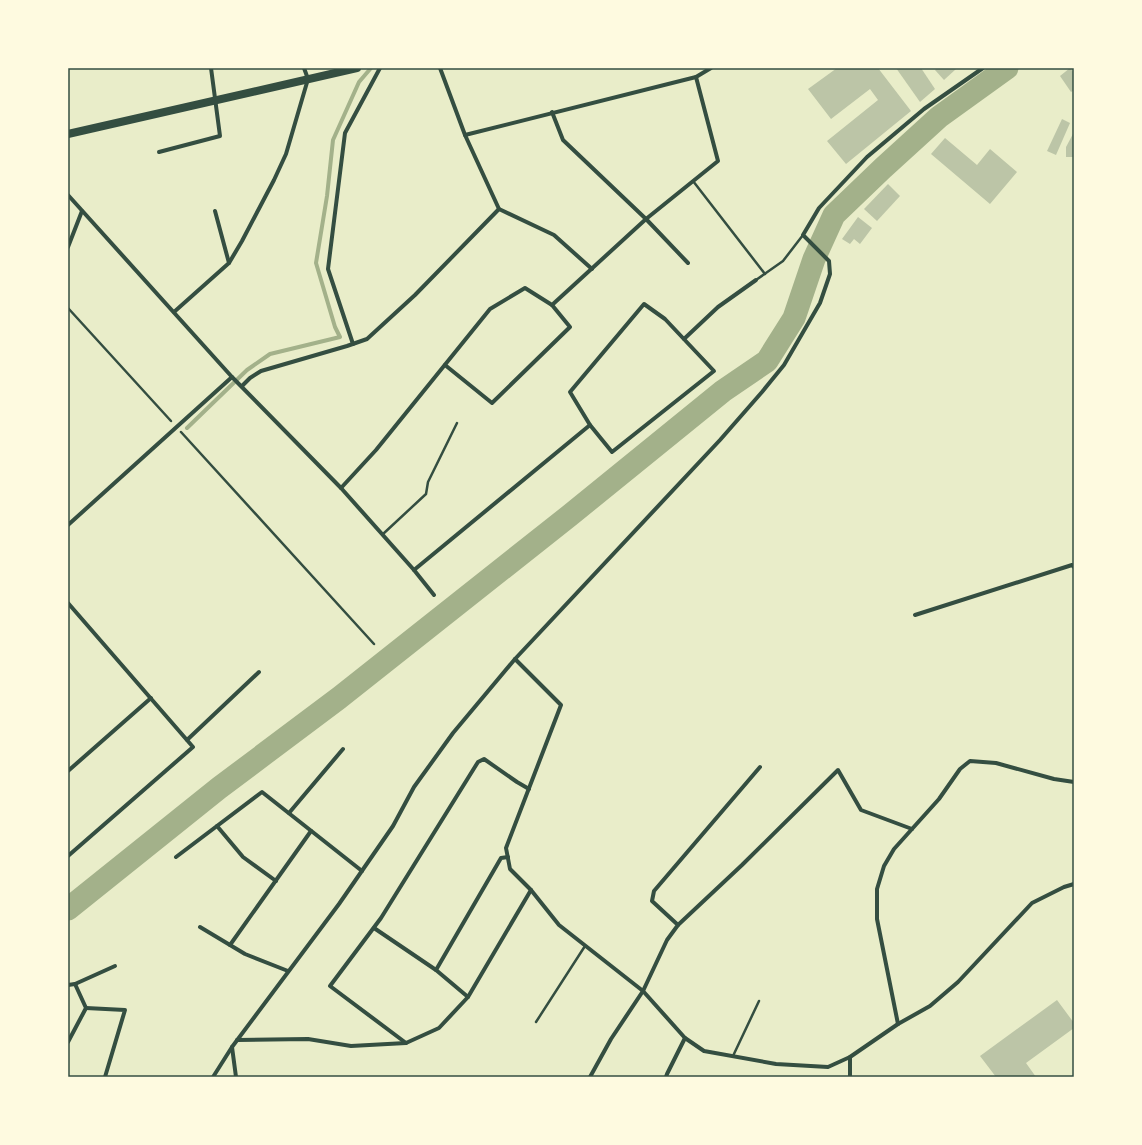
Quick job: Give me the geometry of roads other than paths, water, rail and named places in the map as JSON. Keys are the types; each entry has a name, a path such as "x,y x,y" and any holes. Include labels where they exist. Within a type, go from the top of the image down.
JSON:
{"main road":[{"path":"68,134 357,68"}],"street":[{"path":"158,152 220,136 214,101 211,68"},
{"path":"174,312 228,263 242,241 286,154 308,80 304,68"},
{"path":"353,344 328,269 345,133 380,68"},
{"path":"440,68 465,135 499,209 554,235 592,269"},
{"path":"465,135 696,77 711,68"},
{"path":"213,1077 232,1047 339,904 393,826 414,787 453,733 515,659 720,440 784,365 820,304 830,274 829,261 803,236 819,208 868,157 924,109 983,68"},
{"path":"552,305 646,219 718,160 696,77"},
{"path":"552,112 563,140 646,219 688,263"},
{"path":"68,195 232,377 340,488 414,570 434,595"},
{"path":"242,386 250,378 261,371 367,339 415,295 499,209"},
{"path":"68,247 82,211"},
{"path":"215,212 228,263"},
{"path":"684,339 718,307 756,280"},
{"path":"340,488 376,450 490,309 525,288 552,305 570,327 492,403 445,365"},
{"path":"644,304 665,318 684,339 714,371 612,452 590,425 570,392 644,304"},
{"path":"68,525 232,377"},
{"path":"414,570 590,425"},
{"path":"915,615 1072,566 1074,567"},
{"path":"68,603 193,747 68,856"},
{"path":"515,659 561,705 506,848 510,869 531,890 559,925 643,991 685,1038 704,1051 776,1064 828,1066 850,1057 898,1024 930,1006 958,982 1032,903 1074,884"},
{"path":"187,740 259,672"},
{"path":"68,771 151,698"},
{"path":"289,813 343,749"},
{"path":"406,1043 330,986 381,918 478,762 484,759 529,789"},
{"path":"898,1024 877,919 877,889 884,866 894,849 939,799 960,769 970,761 996,763 1054,779 1074,782"},
{"path":"678,925 652,901 654,891 760,767"},
{"path":"590,1077 611,1039 643,991 667,940 678,925 742,865 838,770 861,810 912,829"},
{"path":"176,857 262,792 362,871"},
{"path":"217,826 243,857 276,881"},
{"path":"230,945 311,831"},
{"path":"436,970 501,858 508,857"},
{"path":"238,1040 308,1039 351,1046 406,1043 439,1028 468,996 531,890"},
{"path":"200,927 245,954 288,971"},
{"path":"374,928 436,970 468,996"},
{"path":"68,985 75,984 115,966"},
{"path":"75,984 86,1008"},
{"path":"68,1042 86,1008"},
{"path":"86,1008 125,1010 105,1077"},
{"path":"666,1077 685,1038"},
{"path":"232,1047 236,1077"},
{"path":"850,1057 850,1077"}],"lane":[{"path":"693,180 765,274"},
{"path":"756,280 783,261 803,236"},
{"path":"382,535 426,494 428,482 457,423"},
{"path":"536,1022 585,946"},
{"path":"733,1056 759,1001"}],"waterway":[{"path":"187,428 247,370 270,354 340,337 335,327 316,263 327,196 333,140 359,82 371,68"},
{"path":"68,909 219,788 339,698 569,516 723,391 767,361 794,318 814,259 834,215 939,117 1007,68"}]}
